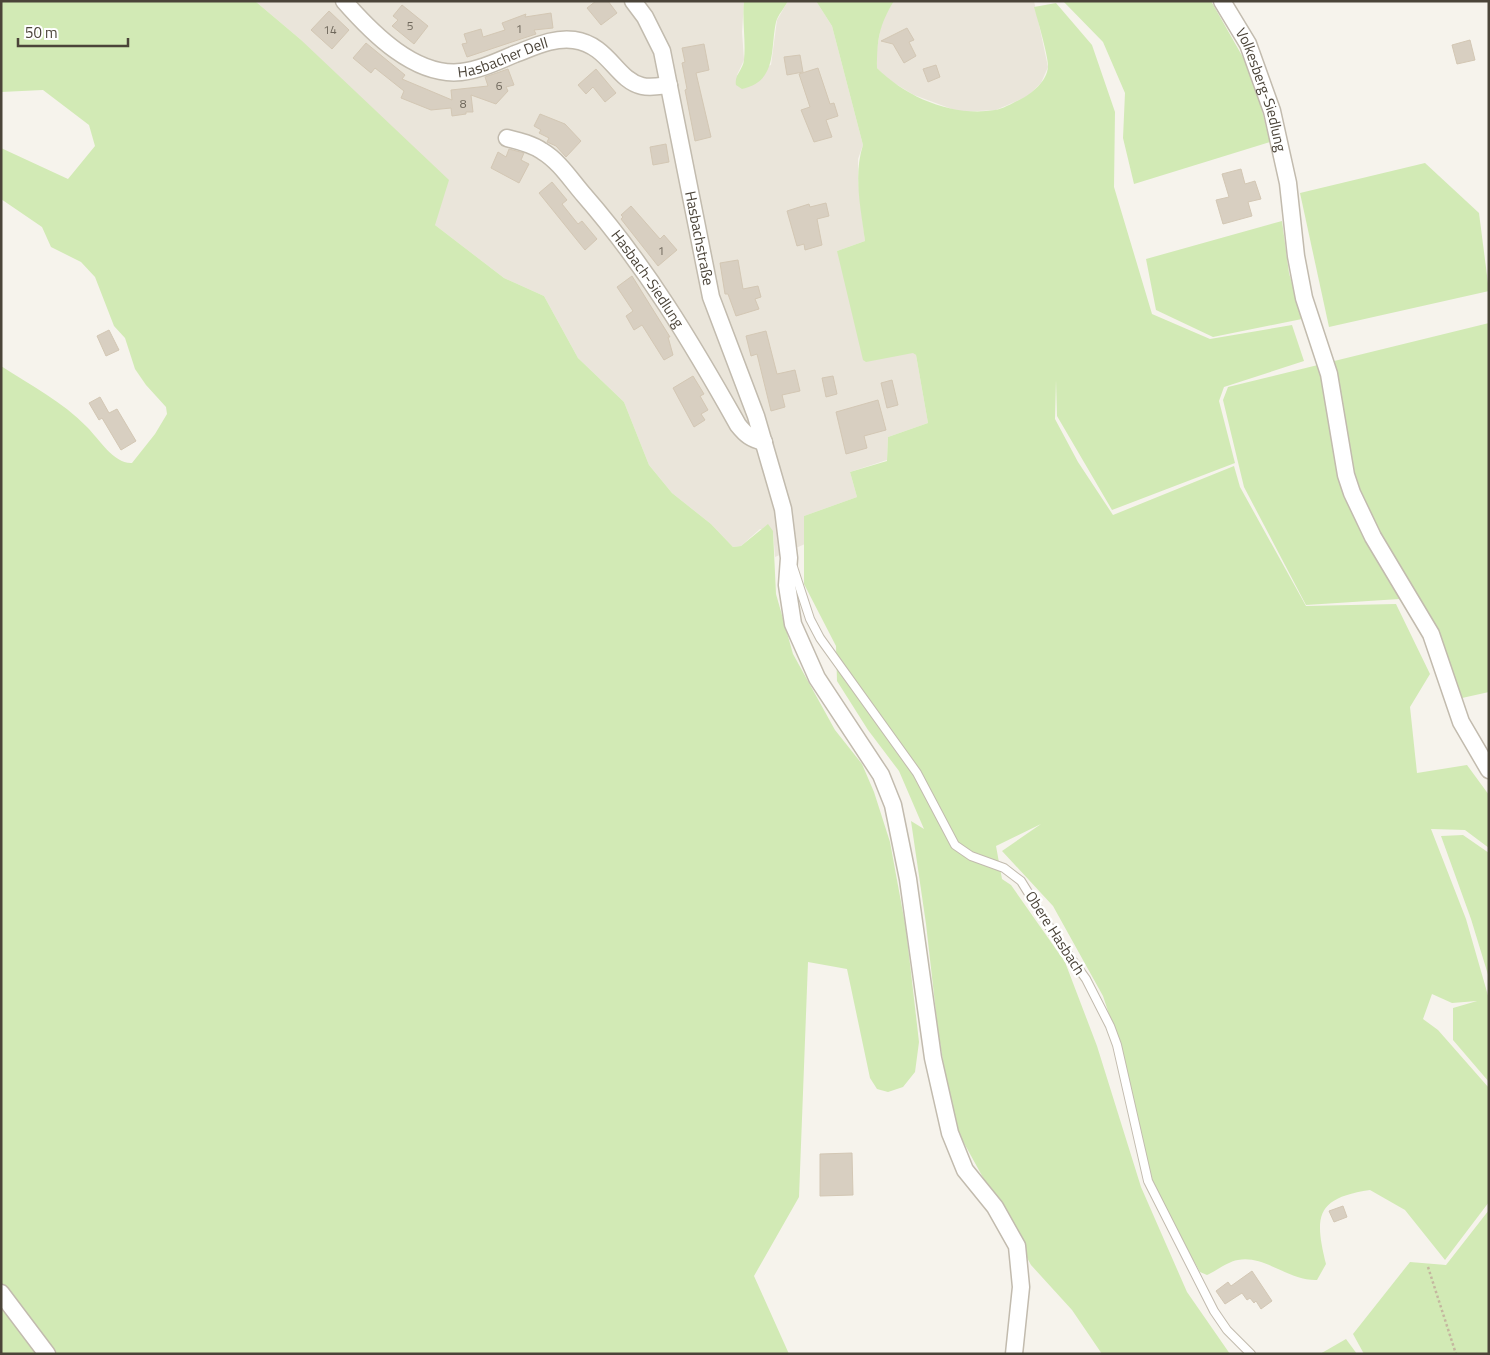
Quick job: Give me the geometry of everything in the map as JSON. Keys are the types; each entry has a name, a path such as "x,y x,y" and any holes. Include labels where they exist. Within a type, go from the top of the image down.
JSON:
{"street":[{"name":"Hasbacher Dell","path":"344,1 368,27 393,48 411,60 442,71 460,72 479,68 544,43 560,39 573,40 596,48 634,83 651,87 669,85"},
{"name":"Hasbachstraße","path":"633,1 657,39 669,85 711,297 764,442 783,509 789,558 787,585 793,624 817,678 881,776 893,805 908,879 933,1058 950,1132 965,1170 996,1207 1017,1246 1021,1287 1014,1354"},
{"name":"Volkesberg-Siedlung","path":"1222,1 1248,44 1262,77 1272,111 1288,183 1296,256 1304,298 1329,374 1346,475 1352,493 1373,538 1431,634 1461,722 1489,770"},
{"name":"Hasbach-Siedlung","path":"506,138 543,151 595,208 663,297 741,430 753,439 764,442"},
{"path":"1,1292 47,1354"}],"lane":[{"name":"Obere Hasbach","path":"789,558 810,619 820,638 917,773 950,839 962,851 1004,868 1021,881 1086,980 1110,1026 1117,1045 1148,1181 1214,1311 1227,1330 1251,1354"}],"path":[{"path":"1428,1267 1456,1354"}],"shaded area":[{"path":"255,1 744,1 742,32 744,60 737,75 771,65 777,20 788,1 816,1 832,26 863,145 858,159 858,182 865,241 837,251 916,355 928,423 888,437 887,460 850,472 857,497 804,516 805,544 775,557 773,531 760,529 741,546 733,547 711,524 672,493 649,465 624,402 578,358 544,296 504,278 435,225 300,39"},
{"path":"894,1 1034,1 1048,67 1041,83 1028,96 996,110 960,112 914,95 889,80 877,68 877,49 882,20"}],"green space":[{"path":"1,1 255,1 300,39 449,180 435,225 504,278 544,296 578,358 624,402 649,465 672,493 711,524 733,547 741,546 768,524 773,531 776,594 793,654 835,730 862,764 874,792 890,842 906,929 919,1042 915,1072 903,1087 888,1092 877,1089 870,1078 847,969 808,962 799,1197 754,1276 789,1354 1,1354 1,366 68,410 113,455 125,462 132,463 155,434 167,414 166,407 146,385 135,369 125,338 114,326 95,277 81,262 51,247 42,227 1,199 1,148 68,179 95,146 89,125 43,90 1,92"},
{"path":"744,1 788,1 776,22 772,53 767,71 762,79 754,85 742,89 736,85 736,81 744,60"},
{"path":"816,1 894,1 882,25 877,68 889,79 916,96 947,108 963,111 995,110 1001,108 1029,94 1042,82 1047,72 1048,62 1034,7 1056,3 1092,45 1115,112 1114,187 1152,314 1210,339 1292,325 1304,361 1224,387 1219,401 1235,463 1112,510 1057,416 1056,380 1055,419 1078,462 1113,515 1234,466 1240,487 1306,606 1396,604 1430,674 1410,707 1417,773 1467,765 1489,795 1489,848 1465,830 1431,829 1466,919 1489,999 1489,1082 1453,1040 1453,1008 1477,1001 1452,1003 1432,994 1423,1019 1438,1030 1489,1088 1489,1202 1445,1260 1405,1210 1370,1190 1339,1198 1329,1204 1323,1212 1320,1222 1322,1247 1326,1264 1317,1280 1297,1277 1267,1264 1248,1259 1231,1262 1207,1275 1200,1272 1151,1185 1127,1069 1103,996 1053,906 1002,851 1041,824 996,846 1002,879 1011,885 1065,962 1097,1046 1141,1187 1187,1292 1230,1354 1102,1354 1072,1310 1031,1265 953,1123 938,1030 926,924 911,821 924,829 899,771 868,730 837,681 836,646 804,584 804,516 857,497 850,472 887,461 888,437 928,423 916,355 913,353 866,362 863,360 837,251 865,241 858,181 863,145 832,26"},
{"path":"1063,1 1211,1 1253,75 1270,142 1134,184 1123,138 1125,93 1103,42"},
{"path":"1425,163 1479,213 1489,291 1329,327 1300,193"},
{"path":"1282,221 1289,273 1302,319 1213,337 1156,310 1146,259"},
{"path":"1489,323 1489,692 1462,698 1415,598 1306,605 1244,487 1223,400 1228,387"},
{"path":"1463,835 1489,853 1489,978 1471,919 1441,836"},
{"path":"1489,1210 1489,1354 1364,1354 1353,1334 1410,1262 1446,1265"},
{"path":"1346,1339 1357,1354 1320,1354"}],"building":[{"path":"596,1 608,1 617,13 601,25 587,8"},
{"path":"402,5 428,26 414,44 392,26 398,20 393,16"},
{"path":"329,11 349,30 332,49 311,30"},
{"path":"551,13 553,28 534,30 536,34 467,57 462,44 467,43 464,34 481,29 483,37 505,30 502,23 526,14 525,17"},
{"path":"907,28 914,40 909,42 916,56 904,63 893,44 881,41"},
{"path":"1470,40 1475,60 1457,64 1452,45"},
{"path":"366,43 405,75 402,79 452,100 451,90 488,86 485,77 508,69 514,85 506,87 508,91 496,104 471,95 473,112 452,116 451,108 431,110 401,98 404,91 375,68 371,73 353,58"},
{"path":"704,44 709,70 696,73 711,137 695,141 685,90 687,89 682,63 685,62 682,48"},
{"path":"800,55 803,72 787,75 784,57"},
{"path":"936,65 940,77 928,82 923,69"},
{"path":"818,68 830,104 834,103 838,116 826,120 832,137 814,142 801,110 810,107 799,74"},
{"path":"596,69 616,93 605,102 593,87 586,94 578,85"},
{"path":"540,114 565,124 581,141 566,157 556,146 547,142 549,138 539,133 541,130 534,126"},
{"path":"666,144 669,162 653,165 650,147"},
{"path":"509,149 524,153 521,160 529,164 519,183 491,168 498,152 506,157"},
{"path":"1241,169 1245,184 1255,181 1261,199 1248,202 1252,216 1223,224 1216,200 1229,197 1222,174"},
{"path":"552,182 567,200 562,204 578,224 582,221 597,239 585,250 539,193"},
{"path":"826,203 829,216 817,219 822,245 805,250 804,244 797,246 787,211 809,204 810,207"},
{"path":"631,206 660,239 664,235 677,250 658,266 621,219 623,217 621,215"},
{"path":"738,260 743,289 758,286 761,297 755,299 759,309 736,316 728,294 725,294 720,263"},
{"path":"632,276 670,337 668,337 673,355 664,360 642,325 634,330 626,316 633,311 617,287"},
{"path":"109,330 119,350 106,356 97,336"},
{"path":"766,331 777,374 795,370 800,391 782,395 785,407 771,411 757,354 751,356 746,336"},
{"path":"693,376 704,394 700,396 708,410 701,414 705,420 694,427 673,388"},
{"path":"833,376 837,394 826,397 822,378"},
{"path":"892,380 898,405 887,408 881,383"},
{"path":"100,397 109,413 117,409 136,441 121,450 102,418 99,420 89,403"},
{"path":"878,400 886,430 864,436 867,448 846,454 836,412"},
{"path":"852,1153 853,1195 820,1196 820,1154"},
{"path":"1343,1206 1347,1217 1334,1222 1329,1211"},
{"path":"1252,1271 1272,1301 1261,1309 1256,1301 1254,1303 1250,1298 1247,1300 1242,1293 1225,1304 1216,1291 1228,1282 1231,1286"}]}
